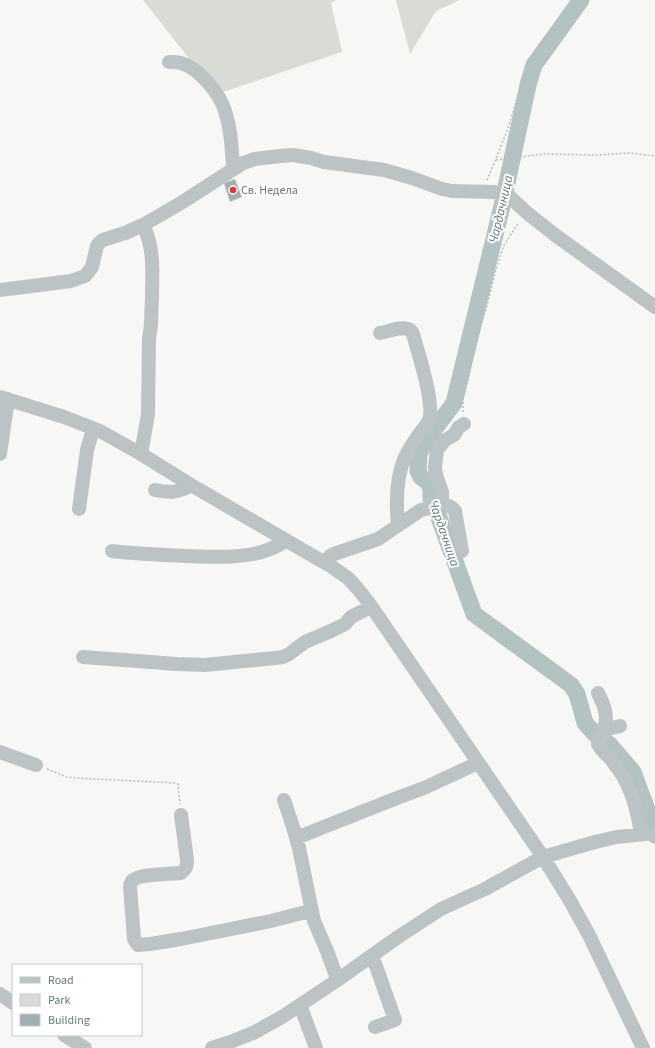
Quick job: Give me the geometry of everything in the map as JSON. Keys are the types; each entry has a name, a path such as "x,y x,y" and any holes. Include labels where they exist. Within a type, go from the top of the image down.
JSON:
{"street":[{"path":"169,62 181,63 191,68 204,77 217,94 225,110 230,128 233,169"},
{"path":"0,290 71,281 85,276 92,266 95,252 100,242 103,240 143,225 181,204 243,163 255,159 293,155 324,162 384,170 452,191 475,191 505,194 555,235 655,307"},
{"path":"140,454 148,414 149,338 151,327 153,265 151,247 143,225"},
{"path":"380,333 408,329 413,334 428,390 430,406 429,420 404,458 401,468 396,503 398,525"},
{"path":"0,454 4,398 64,417 93,429 140,454 326,563 348,578 371,607 543,857 589,935 643,1048"},
{"path":"437,506 442,492 436,475 437,450 445,440 454,435 459,427 464,424"},
{"path":"79,509 87,450 93,429"},
{"path":"154,490 173,492 185,489 191,485"},
{"path":"326,563 330,556 334,554 378,539 421,510 448,505 455,510 462,551"},
{"path":"112,551 163,555 224,557 261,552 271,549 286,540"},
{"path":"83,657 205,665 283,657 305,642 345,624 351,617 371,607"},
{"path":"212,1048 239,1044 253,1033 300,1005 339,979 398,937 441,909 491,886 543,857 595,842 617,837 648,833 637,813 627,785 620,772 598,744 606,716 598,693"},
{"path":"601,735 620,726"},
{"path":"0,752 36,765"},
{"path":"296,838 424,788 478,763"},
{"path":"284,800 304,868 311,913 330,961 339,979"},
{"path":"181,815 187,866 181,873 142,876 133,880 131,883 130,887 134,939 138,945 175,940 271,921 302,913 311,913"},
{"path":"371,957 376,966 395,1020 375,1027"},
{"path":"0,994 12,1002"},
{"path":"300,1005 316,1048"},
{"path":"66,1036 85,1048"}],"path":[{"path":"475,191 488,178 507,131 522,83 539,45 585,0"},
{"path":"495,160 544,154 596,155 629,153 655,156"},
{"path":"464,424 463,398 469,376 473,349 487,306 496,269 504,245 526,212"},
{"path":"36,765 67,777 178,784 181,815"}],"green space":[{"path":"143,0 336,0 331,3 342,52 217,94"},
{"path":"396,0 460,0 436,11 410,54"}],"building":[{"name":"Св. Недела","path":"235,179 242,197 230,202 224,183"}],"waterway":[{"name":"Чардачница","path":"581,0 534,65 528,85 502,206 454,403 430,435 419,453 418,471 421,477 429,483 432,503 437,512 474,614 571,685 577,694 585,723 594,733 610,745 633,772 655,835"}],"place":[{"name":"Св. Недела","path":"233,190"}]}
